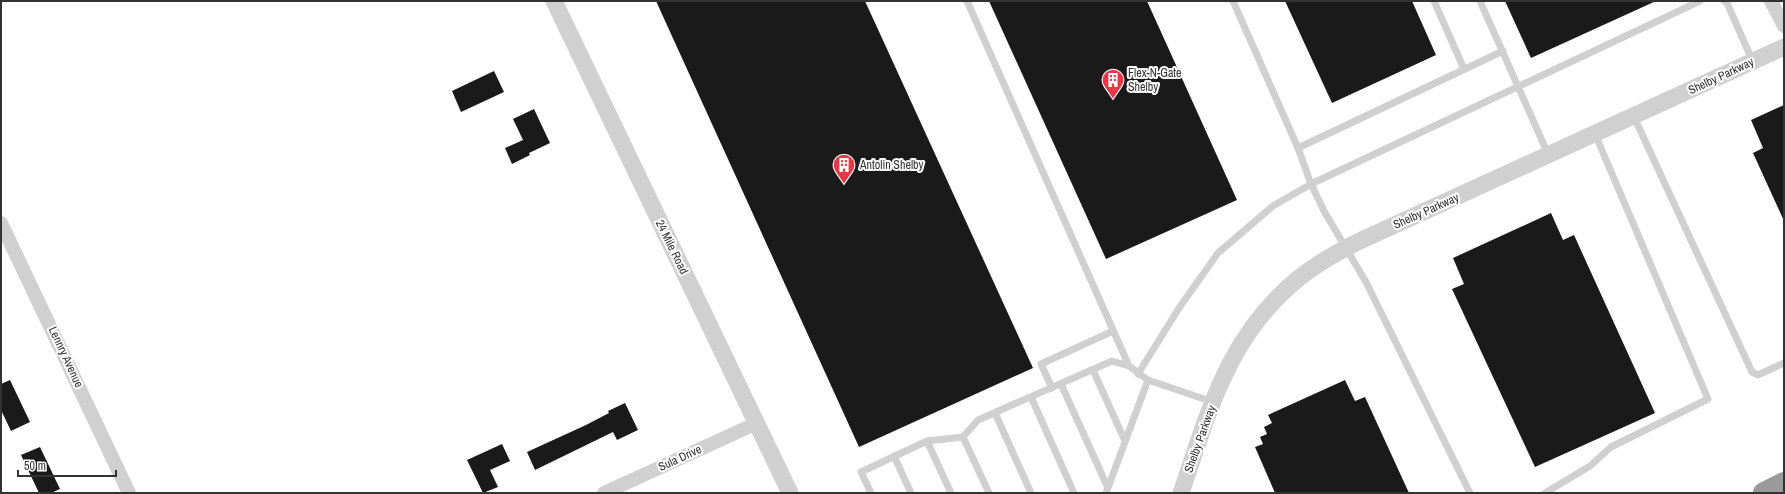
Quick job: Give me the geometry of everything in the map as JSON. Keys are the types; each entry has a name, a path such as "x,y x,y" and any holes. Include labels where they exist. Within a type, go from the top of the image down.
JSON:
{"highway":[{"path":"1764,493 1784,483"}],"street":[{"name":"24 Mile Road","path":"554,1 790,493"},
{"path":"1771,1 1784,26"},
{"name":"Shelby Parkway","path":"1181,493 1222,379 1238,348 1270,305 1304,275 1346,248 1784,47"},
{"name":"Lennry Avenue","path":"1,223 129,493"},
{"name":"Sula Drive","path":"604,493 757,423"}],"lane":[{"path":"967,1 1129,366 1148,380 1213,402"},
{"path":"1233,1 1298,148 1311,184 1332,228 1366,282 1470,493"},
{"path":"1434,1 1464,69"},
{"path":"1480,1 1548,155"},
{"path":"1138,374 1179,308 1218,253 1273,206 1311,184 1518,88 1685,4 1700,1"},
{"path":"1724,1 1727,3 1752,62"},
{"path":"1298,148 1503,51"},
{"path":"1634,117 1752,372 1758,375 1784,363"},
{"path":"1545,493 1590,466 1611,447 1708,398 1595,134"},
{"path":"1052,388 1041,364 1113,331"},
{"path":"871,493 861,472 927,441 963,437 978,420 1112,361 1129,366"},
{"path":"1093,370 1125,441"},
{"path":"1107,490 1148,380"},
{"path":"1061,384 1107,490"},
{"path":"1031,397 1074,493"},
{"path":"995,413 1031,493"},
{"path":"963,437 989,493"},
{"path":"927,441 950,493"},
{"path":"894,456 911,493"}],"building":[{"name":"Antolin Shelby","path":"656,1 865,1 1033,368 859,447"},
{"name":"Flex-N-Gate Shelby","path":"989,1 1147,1 1237,200 1106,259"},
{"path":"1285,1 1412,1 1436,55 1332,103"},
{"path":"1505,1 1656,1 1531,58"},
{"path":"494,71 504,92 461,112 452,91"},
{"path":"1784,105 1784,221 1753,153 1763,148 1751,120"},
{"path":"534,109 550,143 529,153 530,155 512,164 505,148 523,140 513,119"},
{"path":"1551,213 1563,240 1574,235 1655,413 1535,467 1452,289 1464,284 1453,258"},
{"path":"10,380 30,422 11,431 1,410 1,384"},
{"path":"1345,380 1355,401 1365,397 1409,493 1275,493 1255,447 1263,444 1260,437 1267,434 1264,427 1272,423 1268,415"},
{"path":"625,403 638,430 617,440 613,432 535,470 527,452 586,425 609,413 608,411"},
{"path":"502,444 510,461 490,470 498,487 483,493 467,460"},
{"path":"40,447 60,489 51,493 39,493 21,455"}],"place":[{"name":"Flex-N-Gate Shelby","path":"1113,100"},
{"name":"Antolin Shelby","path":"844,184"}]}
